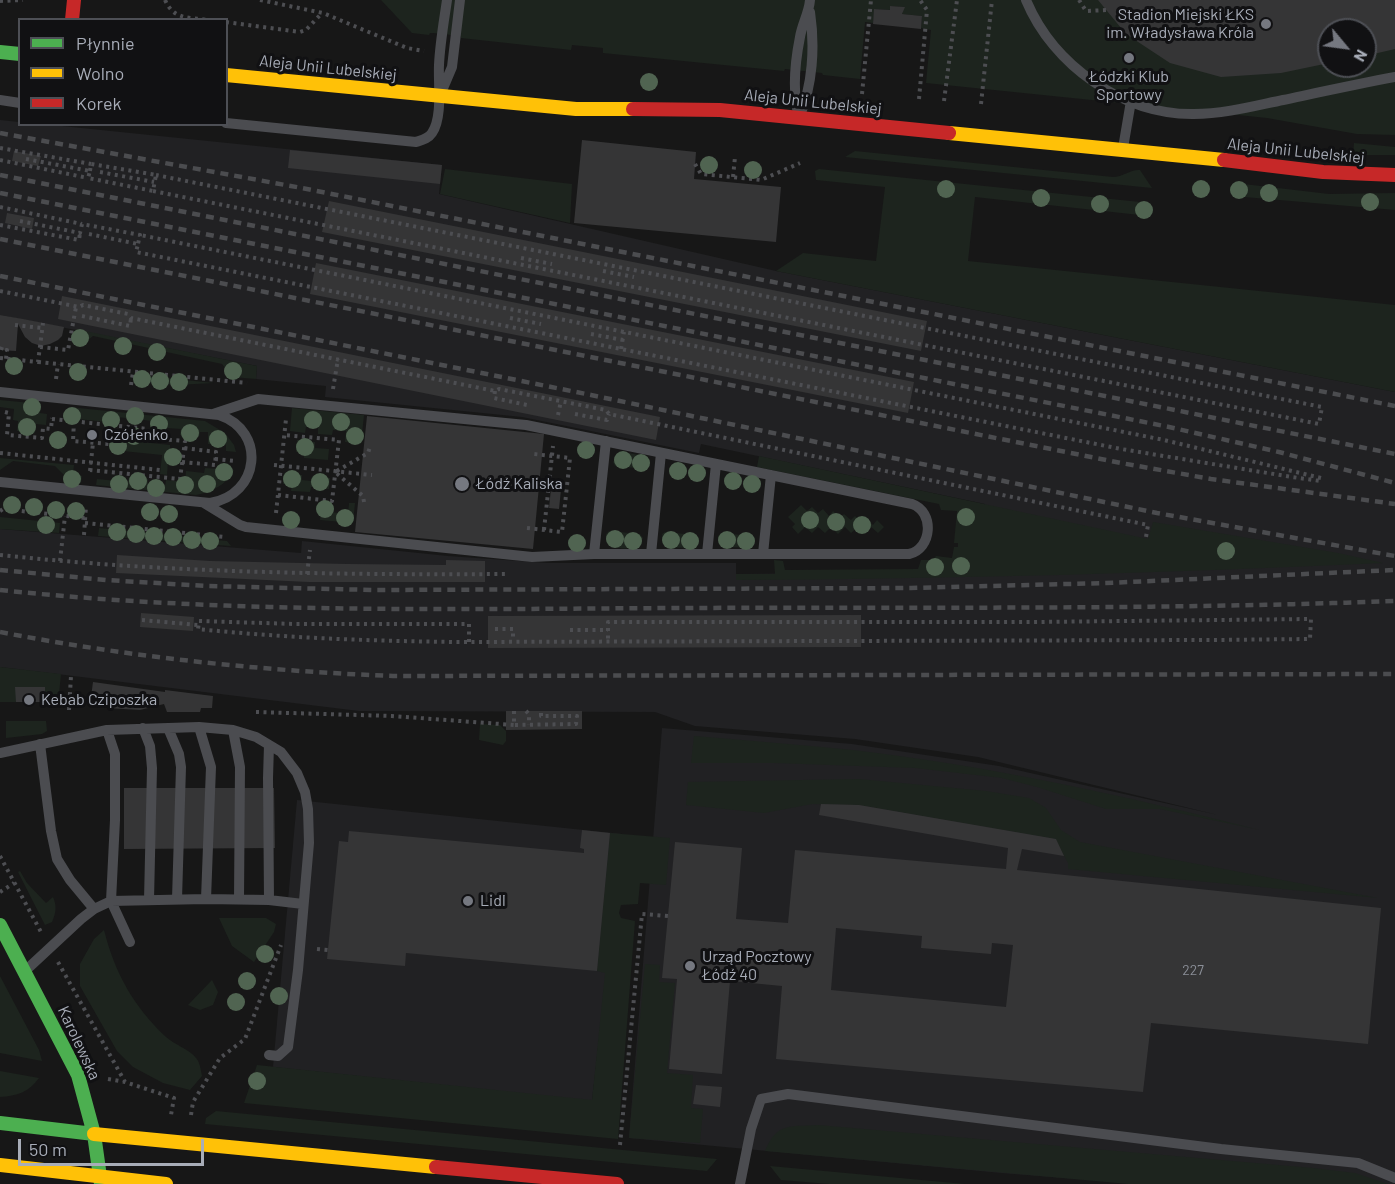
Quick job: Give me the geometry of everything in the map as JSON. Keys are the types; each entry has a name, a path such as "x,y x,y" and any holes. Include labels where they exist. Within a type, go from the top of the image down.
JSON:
{"street":[{"path":"72,18 74,0"},
{"path":"0,52 18,54"},
{"name":"Aleja Unii Lubelskiej","path":"228,75 576,109 698,109 1123,150 1331,173 1395,175"},
{"name":"Karolewska","path":"0,925 75,1066 94,1134 100,1184"},
{"path":"0,1123 617,1184"},
{"path":"0,1165 166,1184"}],"lane":[{"path":"228,123 416,142 430,136 434,131 440,96 441,55 447,0"},
{"path":"440,96 452,66 460,0"},
{"path":"1026,0 1045,35 1066,61 1083,75 1131,101 1169,112 1212,114 1395,77"},
{"path":"799,118 807,96 813,37 810,4"},
{"path":"0,100 18,103"},
{"path":"1123,150 1131,101"},
{"path":"0,392 213,414 230,420 242,431 250,446 251,465 248,477 237,491 221,501 204,503 0,482"},
{"path":"204,503 246,527 532,556 909,554 917,551 923,545 928,524 923,510 912,504 526,425 258,399 213,414"},
{"path":"594,554 606,441"},
{"path":"651,554 661,453"},
{"path":"707,554 716,464"},
{"path":"763,554 771,475"},
{"path":"199,727 211,767 206,899"},
{"path":"0,753 107,730 199,727 233,730 256,737 281,752 290,762 305,792 309,843 288,1047 278,1056 269,1055"},
{"path":"143,728 150,746 152,768 149,900"},
{"path":"168,728 179,754 181,767 177,899"},
{"path":"107,730 115,754 111,901 130,942"},
{"path":"233,730 240,767 239,899"},
{"path":"40,744 51,831 57,859 93,909"},
{"path":"269,745 269,900"},
{"path":"25,971 93,909 111,901 239,899 303,904"},
{"path":"740,1184 761,1100 788,1094 1221,1149 1358,1163 1395,1178"}],"path":[{"path":"0,1 23,0"},
{"path":"165,0 176,15 195,18"},
{"path":"260,0 323,13 407,48 441,55"},
{"path":"862,94 871,0"},
{"path":"919,99 927,10 920,0"},
{"path":"944,101 957,0"},
{"path":"981,105 992,0"},
{"path":"1079,0 1086,11 1106,10"},
{"path":"228,22 300,32 306,30 323,13"},
{"path":"0,148 156,175 1322,407 1321,415 1319,424 0,160"},
{"path":"733,177 735,157"},
{"path":"26,159 90,171"},
{"path":"695,164 700,174 761,180 800,163"},
{"path":"88,178 91,164"},
{"path":"100,172 154,182"},
{"path":"153,191 156,175"},
{"path":"0,207 1164,440 1321,478 1320,481 1171,458 136,252 140,236"},
{"path":"20,221 80,233"},
{"path":"0,225 79,240 82,224"},
{"path":"89,234 138,244"},
{"path":"520,264 523,247"},
{"path":"520,258 552,264"},
{"path":"632,287 635,270"},
{"path":"603,271 634,277"},
{"path":"0,291 76,307 83,305 128,314 132,318 495,391 499,389 606,410 609,414 1148,525 1146,537"},
{"path":"40,346 68,350 76,307"},
{"path":"508,326 512,309"},
{"path":"82,316 130,326 132,318"},
{"path":"510,318 541,324"},
{"path":"15,325 42,326 38,362"},
{"path":"621,349 624,332"},
{"path":"591,334 623,340"},
{"path":"1,349 7,350 6,358"},
{"path":"0,358 256,384"},
{"path":"326,391 332,392 339,359"},
{"path":"56,379 58,364"},
{"path":"131,385 133,372"},
{"path":"495,391 494,398 527,405"},
{"path":"0,412 9,413 7,435 42,438 43,428 51,429 53,412"},
{"path":"575,414 608,420 609,414"},
{"path":"265,514 276,515 286,417"},
{"path":"52,419 148,429 147,438 184,441 180,479 90,470"},
{"path":"74,421 72,441 109,444 111,425"},
{"path":"699,440 700,432"},
{"path":"278,495 332,501 339,440 284,435"},
{"path":"544,530 554,436"},
{"path":"89,477 93,443"},
{"path":"335,472 368,453 370,447"},
{"path":"182,462 215,465 216,452 184,448"},
{"path":"0,453 157,469 154,476"},
{"path":"527,528 562,532 563,495 570,458 534,454"},
{"path":"215,459 236,461"},
{"path":"274,465 372,475"},
{"path":"335,472 363,496 364,502"},
{"path":"84,535 87,499"},
{"path":"0,512 3,509 235,538"},
{"path":"60,561 65,516"},
{"path":"302,546 310,547 307,574"},
{"path":"0,555 196,571 307,574 514,574"},
{"path":"450,568 450,575"},
{"path":"142,620 293,637 513,642 1310,639 1311,619 1045,622 608,622 608,641"},
{"path":"198,625 199,621 306,624 469,624 469,642"},
{"path":"495,629 513,629 513,642"},
{"path":"570,630 608,630"},
{"path":"69,710 71,676"},
{"path":"514,711 514,724"},
{"path":"526,711 528,724"},
{"path":"256,712 392,716 514,724 576,724 577,716 541,716 541,711"},
{"path":"0,856 125,1082"},
{"path":"0,892 14,883"},
{"path":"620,1145 642,914 668,916"},
{"path":"189,1125 194,1102 220,1058 245,1039 283,940"},
{"path":"108,1080 125,1082 174,1098 170,1122"}],"shaded area":[{"name":"Łódzki Klub Sportowy","path":"381,0 1395,0 1395,135 1357,134 1267,118 926,83 931,30 921,28 922,16 902,14 904,7 891,6 890,10 875,9 873,23 865,22 860,79 785,69 784,71 603,53 603,48 572,45 571,50 433,33 429,35 412,33"},
{"path":"0,120 18,122 18,126 62,126 442,165 439,194 776,271 1395,392 1395,1184 1139,1184 629,1138 662,728 852,744 999,766 1218,815 978,757 855,739 695,726 655,712 359,711 0,667 0,529 301,553 302,541 448,556 548,563 736,563 736,574 978,572 985,504 701,444 699,453 522,417 325,397 326,386 256,379 257,366 0,315"},
{"path":"1354,143 1395,147 1395,155 1353,155"},
{"path":"855,151 1113,177 1140,170 1152,188 845,157"},
{"path":"445,169 572,184 570,223 440,194"},
{"path":"819,169 1150,203 1149,216 975,197 968,261 1395,305 1395,392 776,271 803,253 876,261 885,187 816,180 815,171"},
{"path":"1235,183 1329,194 1395,193 1395,210 1233,196"},
{"path":"75,329 257,366 256,379 232,377 222,364 93,336 81,346 77,345 74,341"},
{"path":"136,375 214,383 176,385 135,381"},
{"path":"0,400 41,404 40,413 47,414 46,425 36,424 35,433 17,431 18,421 13,420 14,409 0,407"},
{"path":"69,407 205,421 225,433 236,452 226,451 226,445 208,444 208,432 200,432 199,437 180,435 181,429 153,427 153,421 117,417 116,423 68,418"},
{"path":"292,408 364,415 361,444 345,442 346,431 333,430 332,435 318,434 318,428 306,427 305,433 290,431"},
{"path":"125,429 143,431 142,442 170,445 170,451 179,452 178,463 168,462 167,475 160,474 162,455 113,450 115,440 123,440"},
{"path":"297,440 315,442 315,448 329,449 328,460 304,458 304,452 296,452"},
{"path":"622,453 643,457 650,466 646,469 615,466 613,462"},
{"path":"759,456 1148,539 1153,522 1338,553 1383,563 1060,575 736,580 736,574 775,574 774,560 783,561 785,570 918,569 921,560 933,560 936,556 952,558 954,547 958,547 958,543 954,543 957,511 941,510 939,504 757,467"},
{"path":"0,458 74,465 73,474 82,476 81,483 70,481 55,466 13,461 0,470"},
{"path":"205,468 234,470 218,487 196,495 96,485 97,479 128,482 129,477 148,479 148,484 165,486 166,480 185,482 186,471 204,473"},
{"path":"284,473 302,475 302,480 311,481 312,476 330,478 329,489 311,487 310,492 291,491 292,485 283,484"},
{"path":"349,503 355,503 353,523 320,520 321,505 330,506 330,512 348,514"},
{"path":"801,505 807,511 812,507 818,513 823,509 829,516 833,511 840,518 844,514 851,520 855,516 862,522 866,518 873,525 877,520 884,527 878,533 871,527 864,533 858,527 851,533 845,527 838,534 831,527 825,533 818,527 812,533 805,527 798,534 792,527 795,524 788,517"},
{"path":"0,517 60,523 59,533 0,529"},
{"path":"99,528 227,541 231,546 98,536"},
{"path":"609,531 640,534 643,538 640,543 631,548 615,547 606,541 606,534"},
{"path":"665,532 696,535 699,540 691,547 672,547 663,539 662,534"},
{"path":"721,533 753,536 755,540 747,547 730,547 720,540 718,536"},
{"path":"0,667 61,674 59,694 52,701 45,702 44,687 16,687 16,702 0,702"},
{"path":"6,721 46,721 47,731 42,734 6,738"},
{"path":"480,724 500,725 506,731 506,741 503,745 479,740"},
{"path":"694,736 853,750 956,764 1109,794 1260,830 1160,809 1106,809 1002,778 915,768 774,763 691,763"},
{"path":"859,779 986,791 1029,798 1046,808 1061,830 1080,842 1378,898 1068,869 1068,863 1055,839 859,805 812,804 764,813 686,805 688,782"},
{"path":"297,800 622,834 592,1101 273,1067"},
{"path":"610,833 670,838 666,885 640,883 638,904 621,905 619,913 621,918 635,921 618,1139 244,1103 257,1065 592,1100 605,973 597,971"},
{"path":"20,871 27,883 46,903 53,897 56,910 52,922 45,925 18,872"},
{"path":"219,918 266,918 276,924 274,932 254,962 232,946"},
{"path":"104,930 120,975 135,1001 166,1037 196,1058 202,1076 190,1090 163,1083 133,1067 117,1051 80,986 80,964 94,939"},
{"path":"645,964 660,965 659,982 675,983 667,1073 693,1075 691,1108 703,1109 700,1143 629,1138"},
{"path":"0,976 39,1050 42,1061 0,1053"},
{"path":"212,980 218,992 213,1005 200,1010 188,1005"},
{"path":"0,1071 39,1078 31,1087 22,1092 0,1097"},
{"path":"216,1111 717,1159 707,1171 205,1124 206,1118"},
{"path":"818,1125 1313,1168 1355,1173 1388,1184 1128,1184 765,1151 774,1135 786,1128"},
{"path":"770,1166 965,1184 829,1184 781,1180"}],"building":[{"path":"1098,0 1395,0 1395,49 1377,53 1377,18 1317,18 1317,66 1281,73 1221,77 1170,63 1126,34"},
{"path":"890,6 905,7 902,14 922,16 921,29 873,24 874,9 890,10"},
{"path":"582,140 696,152 694,179 781,187 776,242 574,223"},
{"path":"290,150 442,165 440,184 288,168"},
{"path":"14,151 41,156 38,166 12,161"},
{"path":"329,201 927,321 921,351 322,232"},
{"path":"7,213 34,218 32,229 5,223"},
{"path":"316,263 914,382 908,413 310,294"},
{"path":"62,296 660,417 656,440 58,319"},
{"path":"0,315 64,327 62,336 50,344 41,346 25,337 18,324 16,351 0,350"},
{"path":"367,416 544,434 533,549 355,532"},
{"path":"552,479 562,480 559,509 549,508"},
{"path":"117,555 210,561 347,564 446,565 446,560 485,561 485,582 309,582 116,573"},
{"path":"141,613 194,617 193,631 140,627"},
{"path":"861,615 861,647 488,648 488,616"},
{"path":"93,682 213,696 212,708 201,708 200,712 167,712 164,704 140,710 107,708 90,704"},
{"path":"15,687 45,687 45,702 16,702"},
{"path":"506,711 582,711 582,729 506,730"},
{"path":"124,788 274,788 275,848 124,849"},
{"path":"821,804 859,805 1056,839 1064,856 1022,849 1017,870 1381,908 1368,1044 1151,1023 1143,1092 776,1059 782,986 730,981 722,1074 669,1069 677,979 662,978 675,842 742,848 736,919 788,923 795,850 1006,869 1008,848 819,815","holes":["836,928 922,936 921,948 991,954 992,943 1013,945 1006,1007 831,990"]},
{"name":"Lidl","path":"582,830 610,833 597,971 406,953 405,966 327,959 339,841 348,842 349,831 584,853 584,849 580,848"},
{"path":"696,1085 722,1087 720,1107 693,1104"}],"railway":[{"path":"0,133 302,188 1395,406"},
{"path":"0,175 1395,454"},
{"path":"0,193 1169,427 1279,452 1395,483"},
{"path":"0,239 1121,463 1211,479 1395,504"},
{"path":"0,276 591,395 1157,513 1395,556"},
{"path":"0,570 206,586 374,590 911,588 1106,583 1395,570"},
{"path":"0,590 85,598 255,607 425,609 1127,607 1395,601"},
{"path":"0,632 147,656 294,671 393,676 1395,674"}],"traffic: fast":[{"path":"0,52 18,54"},
{"path":"0,925 78,1075 94,1134 101,1184"},
{"path":"0,1123 94,1134"}],"traffic: slow":[{"path":"228,75 576,109 633,109"},
{"path":"949,133 1224,160"},
{"path":"94,1134 436,1167"},
{"path":"0,1165 166,1184"}],"traffic: jam":[{"path":"72,18 74,0"},
{"path":"633,109 720,110 949,133"},
{"path":"1224,160 1323,172 1395,175"},
{"path":"436,1167 617,1184"}],"place":[{"name":"Stadion Miejski ŁKS im. Władysława Króla","path":"1266,24"},
{"name":"Łódzki Klub Sportowy","path":"1129,58"},
{"name":"Czółenko","path":"92,435"},
{"name":"Łódź Kaliska","path":"462,484"},
{"name":"Kebab Cziposzka","path":"29,700"},
{"name":"Lidl","path":"468,901"},
{"name":"Urząd Pocztowy Łódź 40","path":"690,966"}]}
